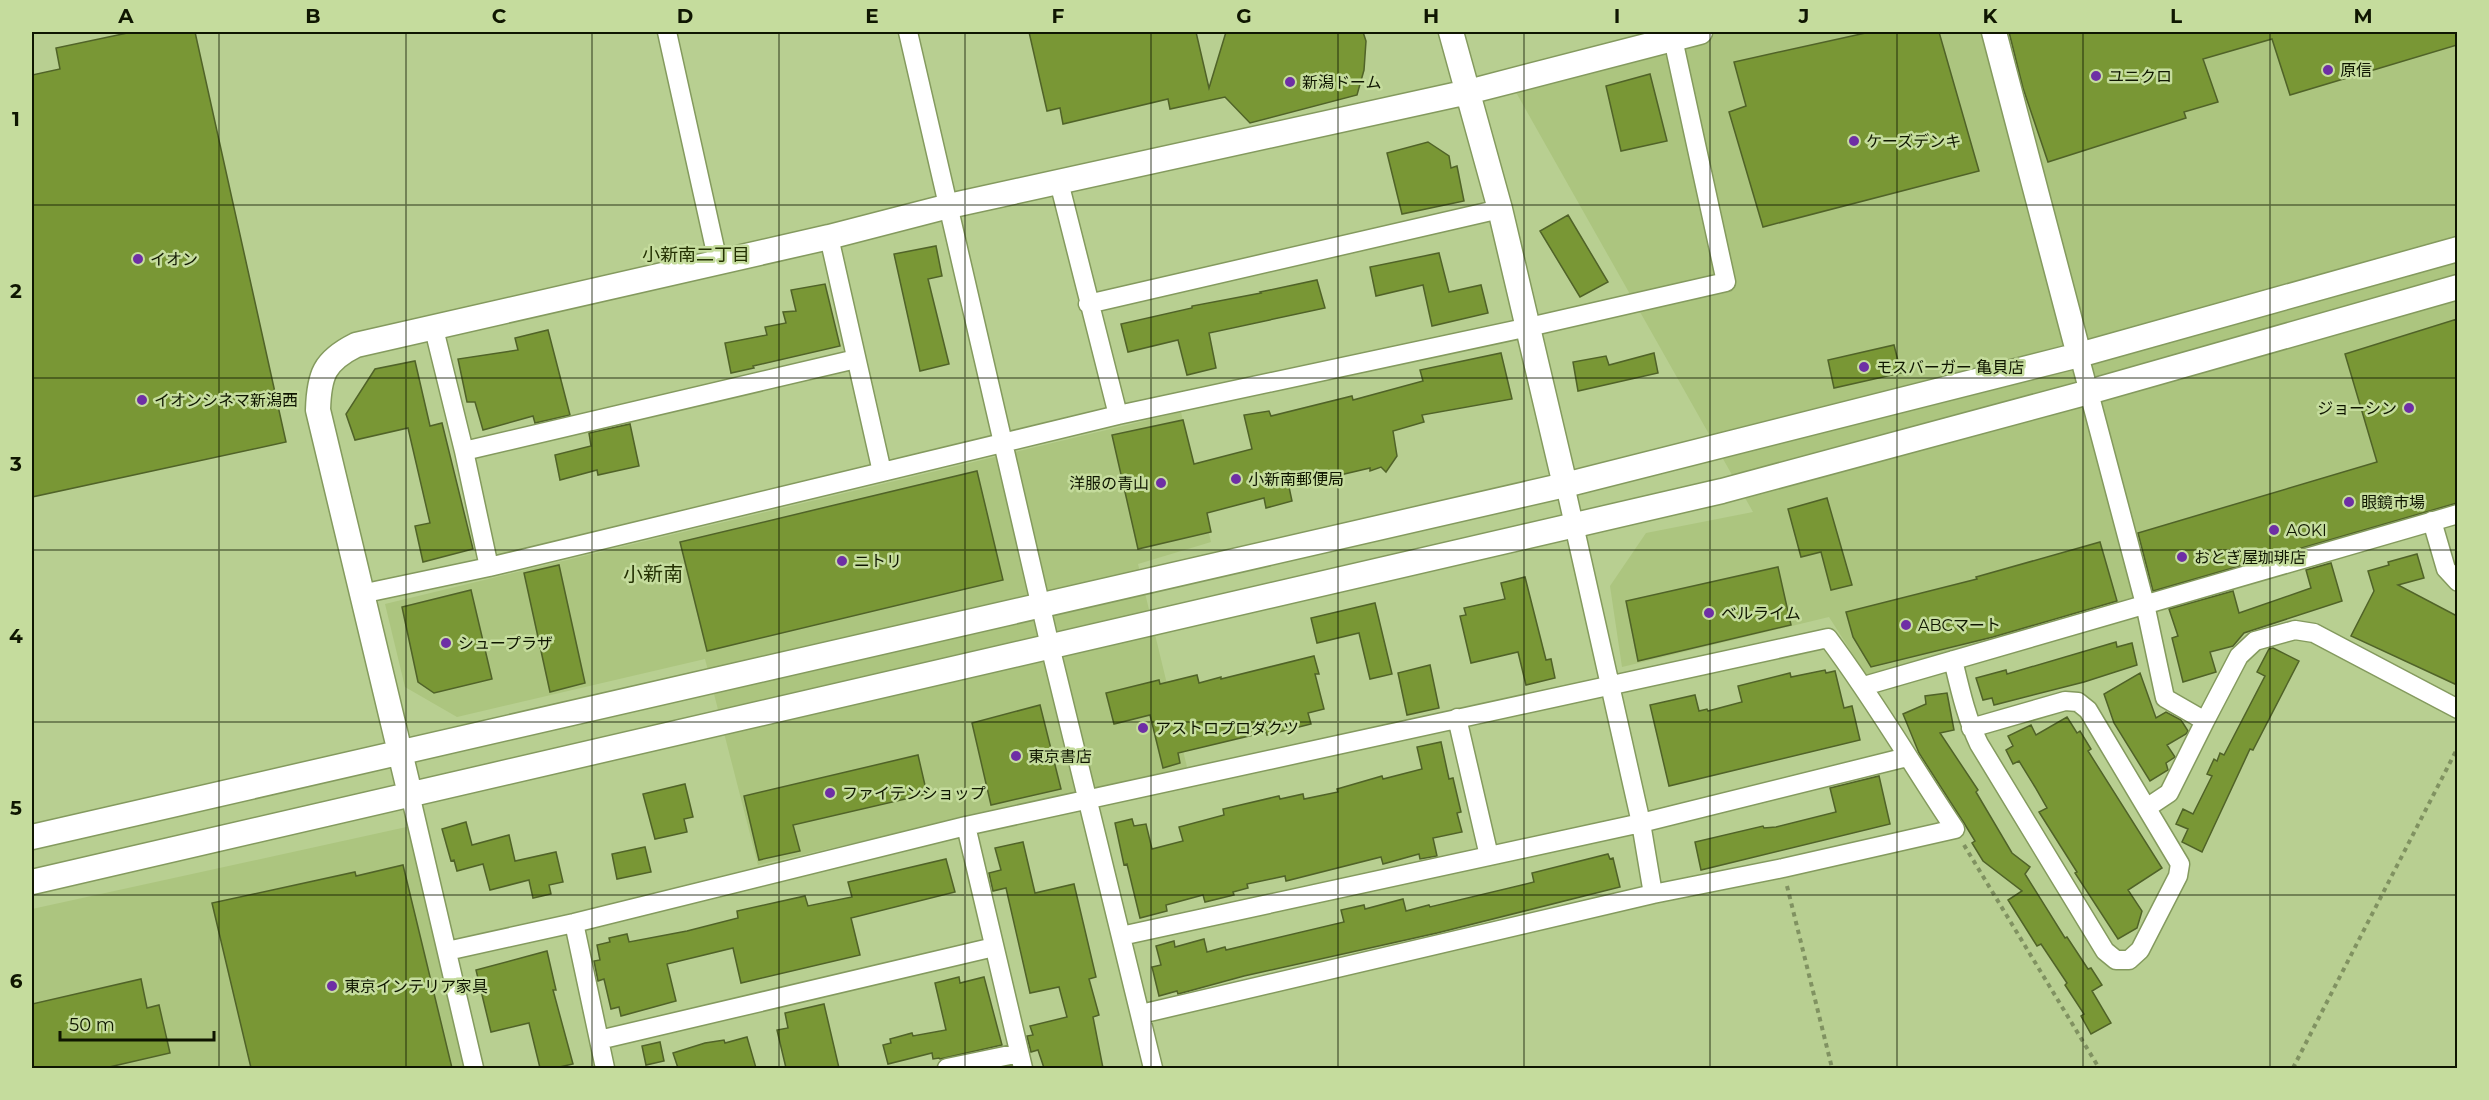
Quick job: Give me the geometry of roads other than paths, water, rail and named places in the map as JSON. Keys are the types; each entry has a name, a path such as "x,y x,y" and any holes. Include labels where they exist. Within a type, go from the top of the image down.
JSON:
{"street":[{"path":"667,32 718,262"},
{"path":"908,32 1050,646 1153,1068"},
{"path":"1451,32 1500,209 1529,327 1641,823 1653,894"},
{"path":"474,1068 318,410 319,389 324,370 336,355 356,345 829,237 950,206 1468,92 1700,32"},
{"path":"1994,32 2145,604 2165,698 2205,721"},
{"path":"361,594 489,567 1118,415 1529,327 1726,282 1673,39"},
{"path":"1059,182 1088,304 1118,415"},
{"path":"1088,304 1500,209"},
{"path":"829,237 882,472"},
{"path":"32,837 1565,485 2079,355 2457,249"},
{"path":"32,882 1722,491 2089,392 2457,287"},
{"path":"434,328 489,567"},
{"path":"464,451 856,359"},
{"path":"1864,686 2457,514"},
{"path":"2432,521 2446,569 2457,582"},
{"path":"2148,807 2169,793 2239,656 2255,641 2295,630 2314,633 2457,709"},
{"path":"447,951 574,923 966,826 1828,638 1864,686 1907,757 1955,829 1783,868 1653,894 1141,1014"},
{"path":"1953,660 1966,717 1971,728 1979,744 2105,951 2116,960 2129,960 2140,950 2178,876 2180,864 2175,852 2088,710 2078,702 2065,701 1971,728"},
{"path":"1456,718 1489,855"},
{"path":"1121,936 1641,823 1907,757"},
{"path":"946,1068 1021,1061 966,826"},
{"path":"574,923 605,1068"},
{"path":"599,1040 994,947"}],"place":[{"name":"原信","path":"2328,70"},
{"name":"ユニクロ","path":"2096,76"},
{"name":"新潟ドーム","path":"1290,82"},
{"name":"ケーズデンキ","path":"1854,141"},
{"name":"イオン","path":"138,259"},
{"name":"モスバーガー 亀貝店","path":"1864,367"},
{"name":"イオンシネマ新潟西","path":"142,400"},
{"name":"ジョーシン","path":"2409,408"},
{"name":"小新南郵便局","path":"1236,479"},
{"name":"洋服の青山","path":"1161,483"},
{"name":"眼鏡市場","path":"2349,502"},
{"name":"AOKI","path":"2274,530"},
{"name":"おとぎ屋珈琲店","path":"2182,557"},
{"name":"ニトリ","path":"842,561"},
{"name":"ベルライム","path":"1709,613"},
{"name":"ABCマート","path":"1906,625"},
{"name":"シュープラザ","path":"446,643"},
{"name":"アストロプロダクツ","path":"1143,728"},
{"name":"東京書店","path":"1016,756"},
{"name":"ファイテンショップ","path":"830,793"},
{"name":"東京インテリア家具","path":"332,986"}],"district":[{"name":"小新南二丁目","path":"696,255"},
{"name":"小新南","path":"653,574"}]}
